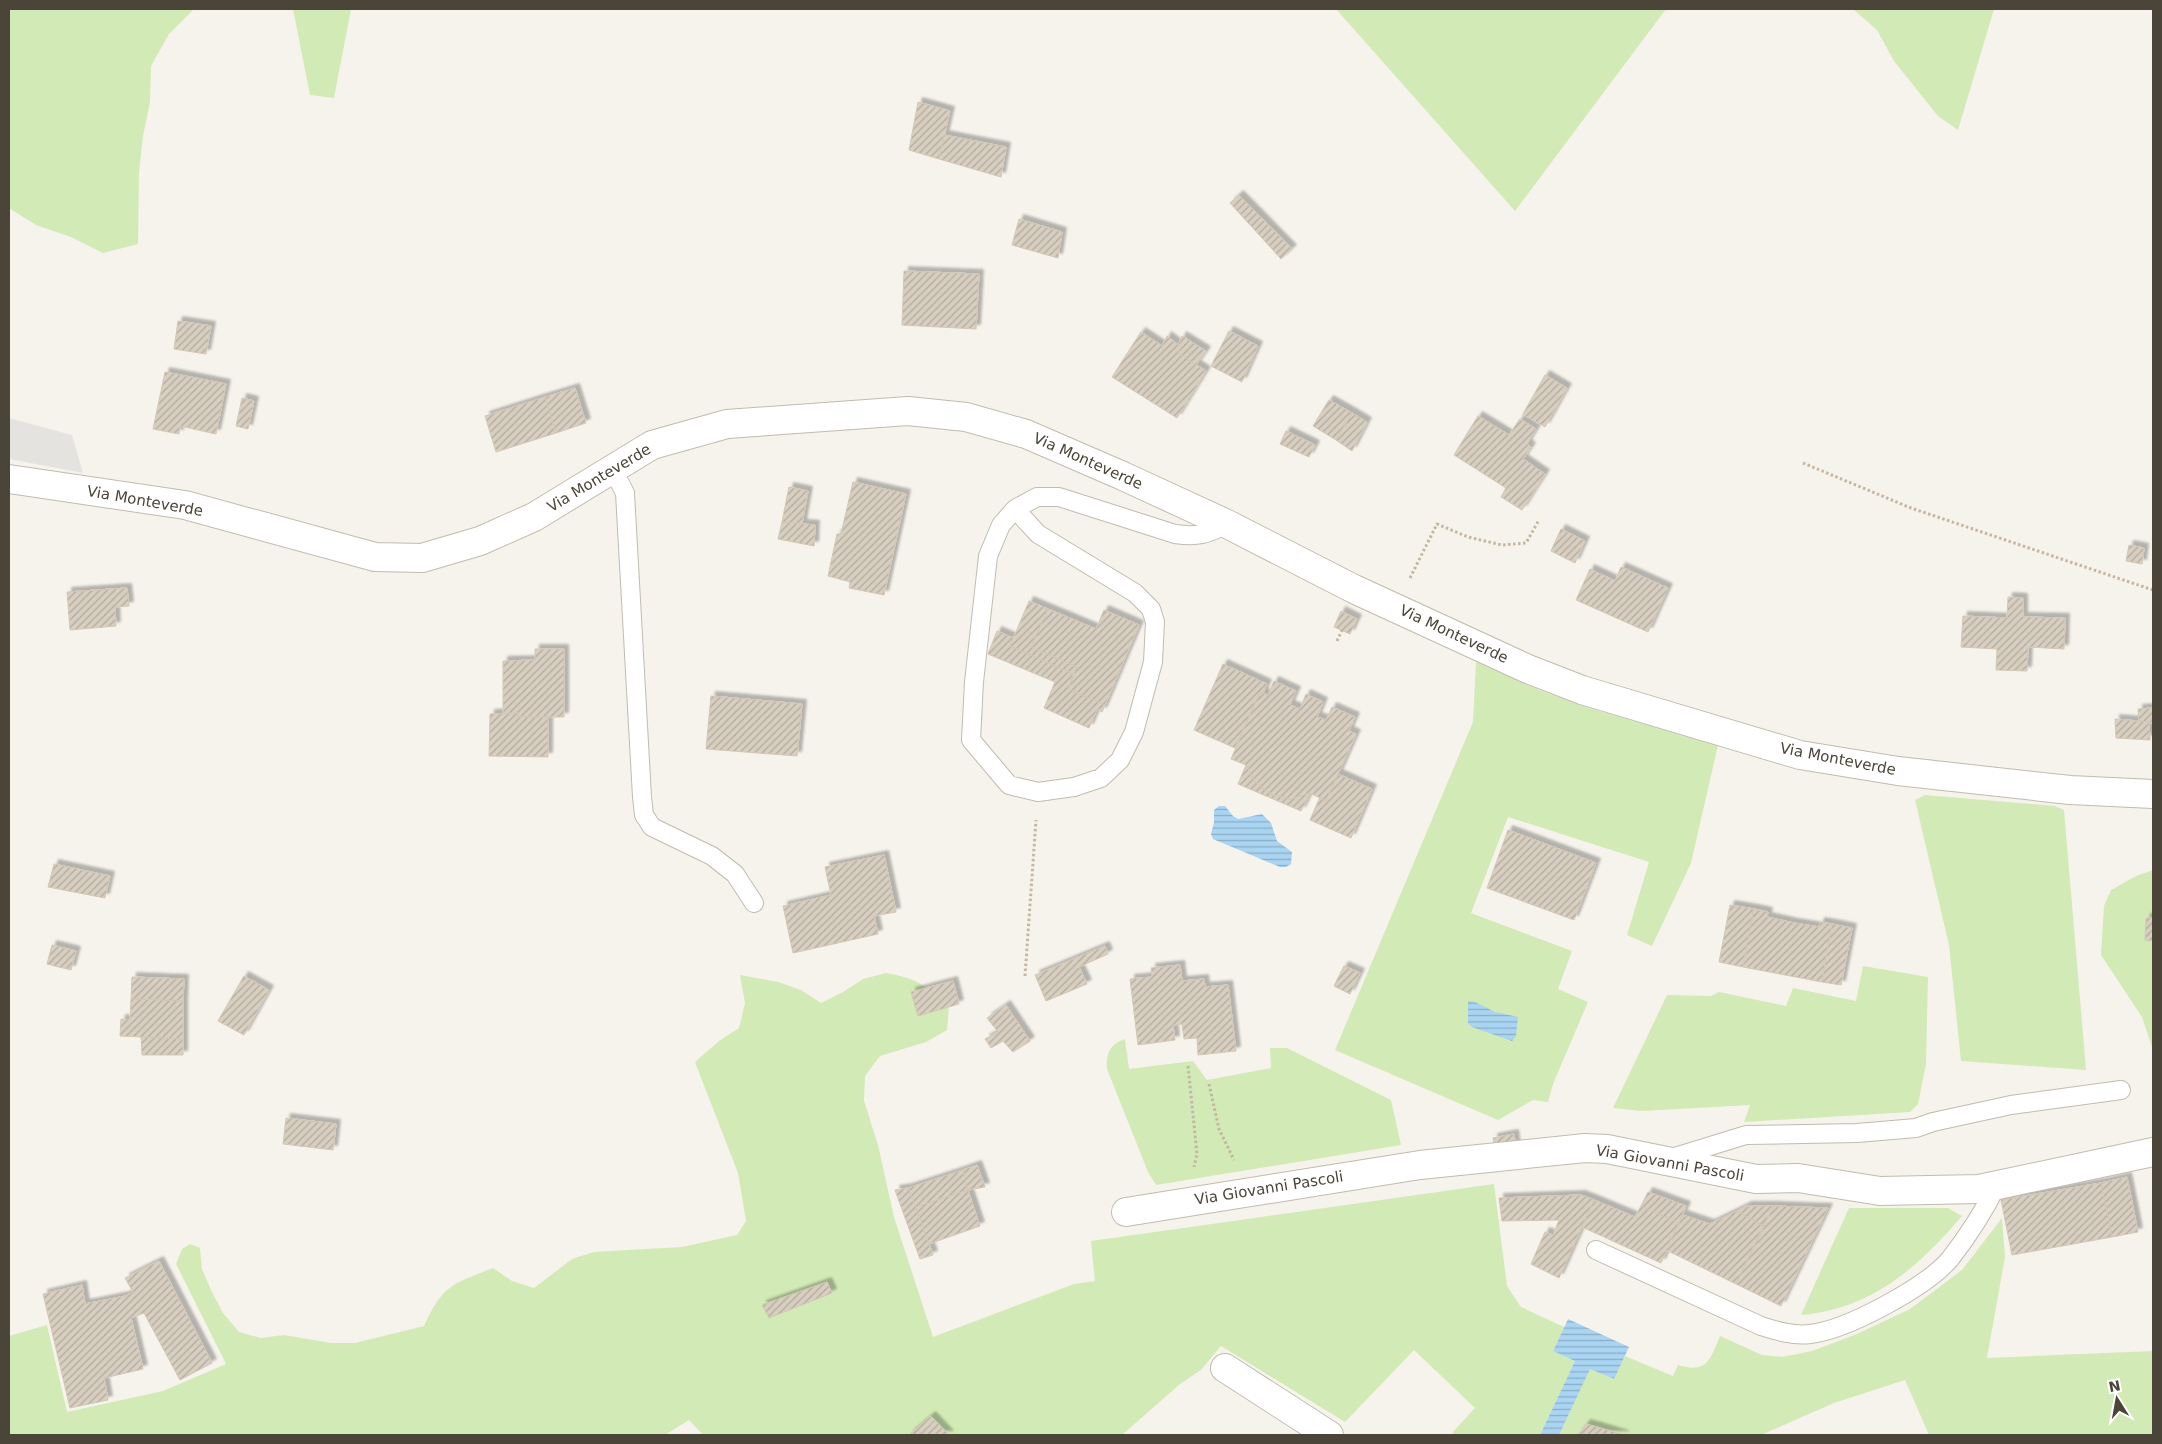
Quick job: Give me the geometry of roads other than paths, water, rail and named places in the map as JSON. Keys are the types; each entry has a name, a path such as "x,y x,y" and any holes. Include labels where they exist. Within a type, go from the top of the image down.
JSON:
{"street":[{"name":"Via Monteverde","path":"9,480 185,505 375,557 422,558 480,541 534,518 652,445 727,424 918,412 966,417 1026,434 1123,476 1227,524 1354,589 1528,669 1582,690 1800,755 1898,771 2070,790 2153,794"},
{"name":"Via Giovanni Pascoli","path":"1126,1212 1420,1165 1585,1148 1607,1149 1756,1179 1798,1178 1880,1191 1979,1189 2153,1152"},
{"path":"1225,1368 1329,1435"}],"lane":[{"path":"612,468 626,493 644,815 652,828 712,856 735,874 754,903"},
{"path":"1015,509 1038,534 1135,593 1151,609 1155,622 1152,662 1134,732 1120,760 1101,778 1074,787 1038,792 1009,785 971,740 974,682 988,556 1001,525 1015,509 1037,497 1059,497 1175,534 1194,536 1209,533 1227,524"},
{"path":"1665,1160 1746,1135 1857,1133 1916,1128 1933,1122 2011,1105 2121,1090"},
{"path":"1596,1250 1761,1326 1784,1333 1810,1334 1833,1328 1873,1313 1917,1285 1948,1260 1986,1206 1997,1185"}],"water":[{"path":"1219,806 1225,806 1238,819 1262,814 1271,823 1277,841 1292,852 1291,864 1286,867 1280,867 1213,839 1211,834 1214,810"},
{"path":"1468,1001 1475,1002 1495,1012 1518,1017 1516,1036 1512,1041 1472,1027 1468,1023"},
{"path":"1568,1319 1629,1347 1614,1379 1590,1369 1559,1435 1540,1435 1575,1361 1553,1351"}]}
